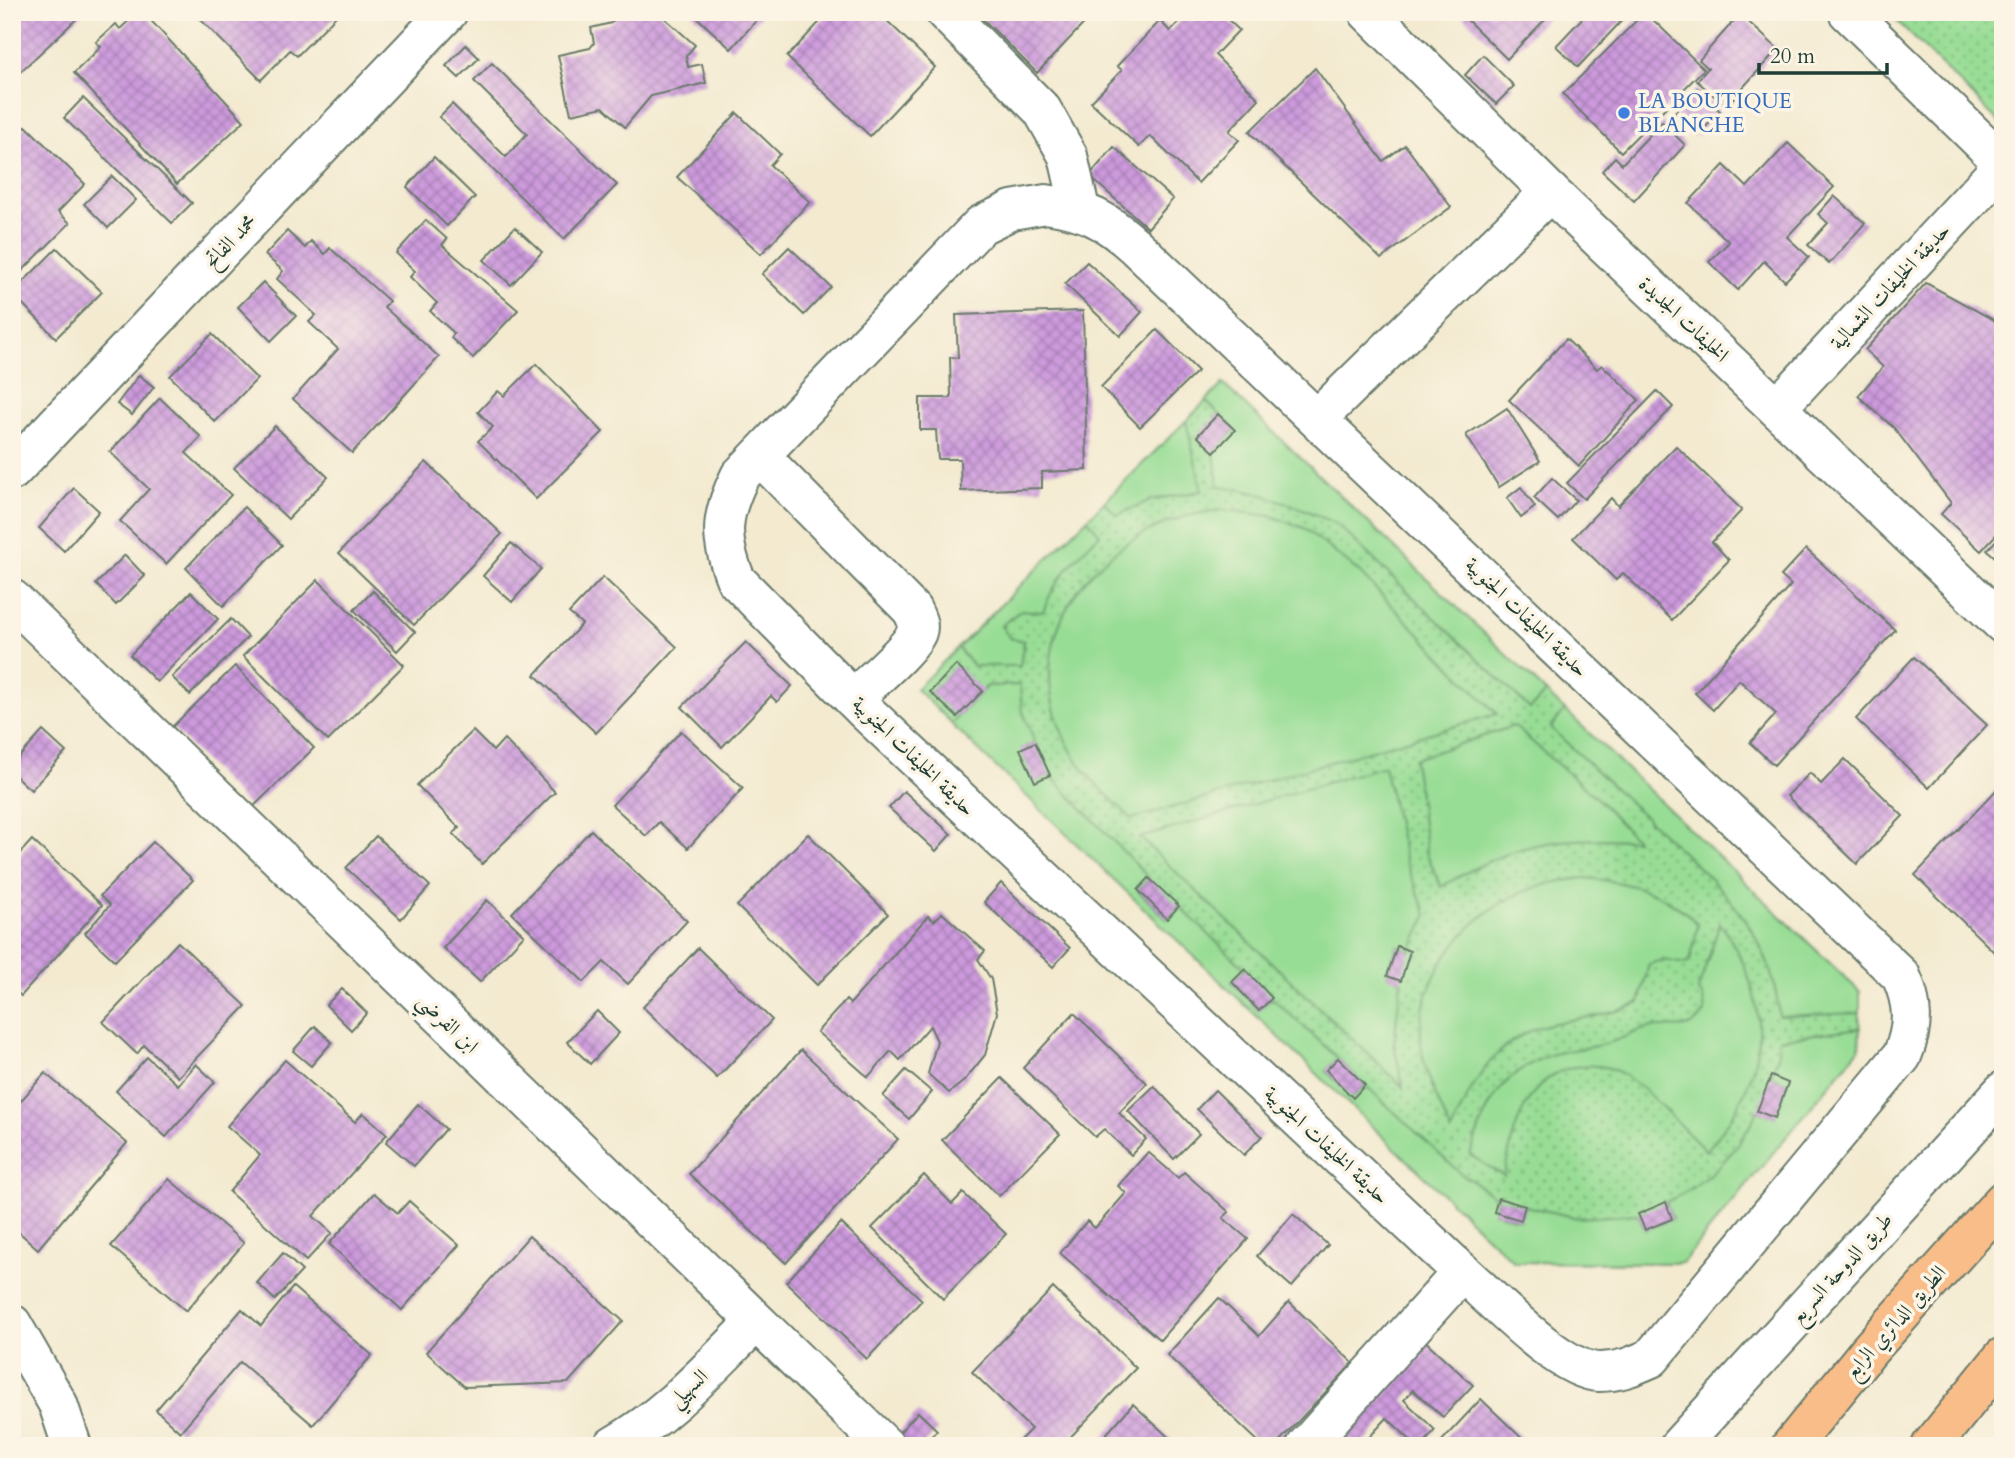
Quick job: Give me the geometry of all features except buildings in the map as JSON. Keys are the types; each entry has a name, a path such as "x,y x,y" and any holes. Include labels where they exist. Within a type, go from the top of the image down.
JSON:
{"main road":[{"name":"الطريق الدائري الرابع","path":"1791,1446 1870,1349 2003,1201"},
{"path":"1931,1446 2003,1357"}],"street":[{"name":"محمد الفاتح","path":"12,471 448,12"},
{"path":"945,12 1042,110 1068,156 1080,209"},
{"name":"الخليفات الجديدة","path":"1368,12 1550,192 2003,624"},
{"name":"حديقة الخليفات الشمالية","path":"1778,407 2003,164 1849,12"},
{"path":"1318,418 1550,192"},
{"name":"حديقة الخليفات الجنوبية","path":"1046,204 1080,209 1111,224 1318,418 1887,960 1901,976 1910,996 1911,1027 1902,1056 1651,1358 1625,1370 1597,1372 1569,1364 1462,1272 853,699 736,580 726,555 723,528 728,501 740,476 981,225 1012,210 1046,204"},
{"path":"760,456 912,610 918,622 917,632 908,643 853,699"},
{"name":"ابن الفرضي","path":"12,599 885,1446"},
{"name":"طريق الدوحة السريع","path":"1679,1446 2003,1091"},
{"path":"1306,1446 1462,1272"},
{"name":"السهيلي","path":"613,1446 639,1432 676,1401 756,1322"},
{"path":"12,1324 58,1404 72,1446"}],"green space":[{"path":"1888,12 2003,12 2003,126"},
{"path":"1223,384 1860,992 1859,1049 1682,1263 1514,1262 916,689"},
{"path":"1223,384 1546,692 1530,709 1338,525 1280,500 1218,486 1214,452 1235,430 1206,401"},
{"path":"1186,421 1202,491 1151,500 1117,515 1104,502"},
{"path":"1225,510 1271,516 1304,528 1359,572 1497,714 1132,819 1088,775 1067,743 1052,700 1051,659 1061,621 1081,586 1109,557 1143,534 1183,518"},
{"path":"1087,519 1100,534 1059,579 1043,612 1021,610 1001,626 1010,638 1024,641 1020,666 973,666 958,648"},
{"path":"1020,685 1022,710 1035,742 1021,749 1036,781 1050,775 1149,878 1138,891 1167,919 1179,906 1245,969 1232,982 1258,1010 1272,998 1338,1058 1326,1071 1353,1097 1365,1085 1460,1173 1498,1198 1494,1212 1520,1220 1525,1206 1578,1218 1638,1214 1645,1230 1672,1219 1666,1202 1695,1186 1720,1165 1741,1140 1757,1111 1775,1117 1788,1083 1771,1076 1778,1057 1779,1039 1860,1028 1859,1049 1682,1263 1514,1262 951,724 987,686"},
{"path":"1565,710 1860,992 1860,1013 1779,1016 1774,985 1765,957 1738,910 1700,869 1551,728"},
{"path":"1514,726 1601,802 1636,840 1579,840 1534,846 1491,860 1441,887 1427,854 1414,759"},
{"path":"1384,766 1406,863 1427,916 1410,951 1397,946 1387,975 1401,981 1394,1044 1403,1087 1140,838"},
{"path":"1586,878 1617,882 1646,890 1686,913 1698,924 1691,958 1686,964 1663,960 1649,964 1639,1003 1610,1013 1539,1027 1520,1036 1491,1061 1479,1077 1451,1132 1425,1066 1421,1032 1431,984 1442,962 1474,924 1493,908 1531,889"},
{"path":"1720,923 1738,953 1750,982 1757,1011 1758,1040 1753,1068 1743,1096 1706,1151 1658,1103 1627,1077 1611,1069 1587,1065 1562,1071 1547,1079 1534,1092 1518,1123 1504,1176 1470,1155 1496,1094 1506,1082 1532,1063 1557,1053 1613,1042 1648,1028 1686,1027 1699,1020 1705,1012 1703,997 1698,990"}],"place":[{"name":"LA BOUTIQUE BLANCHE","path":"1624,113"}]}
